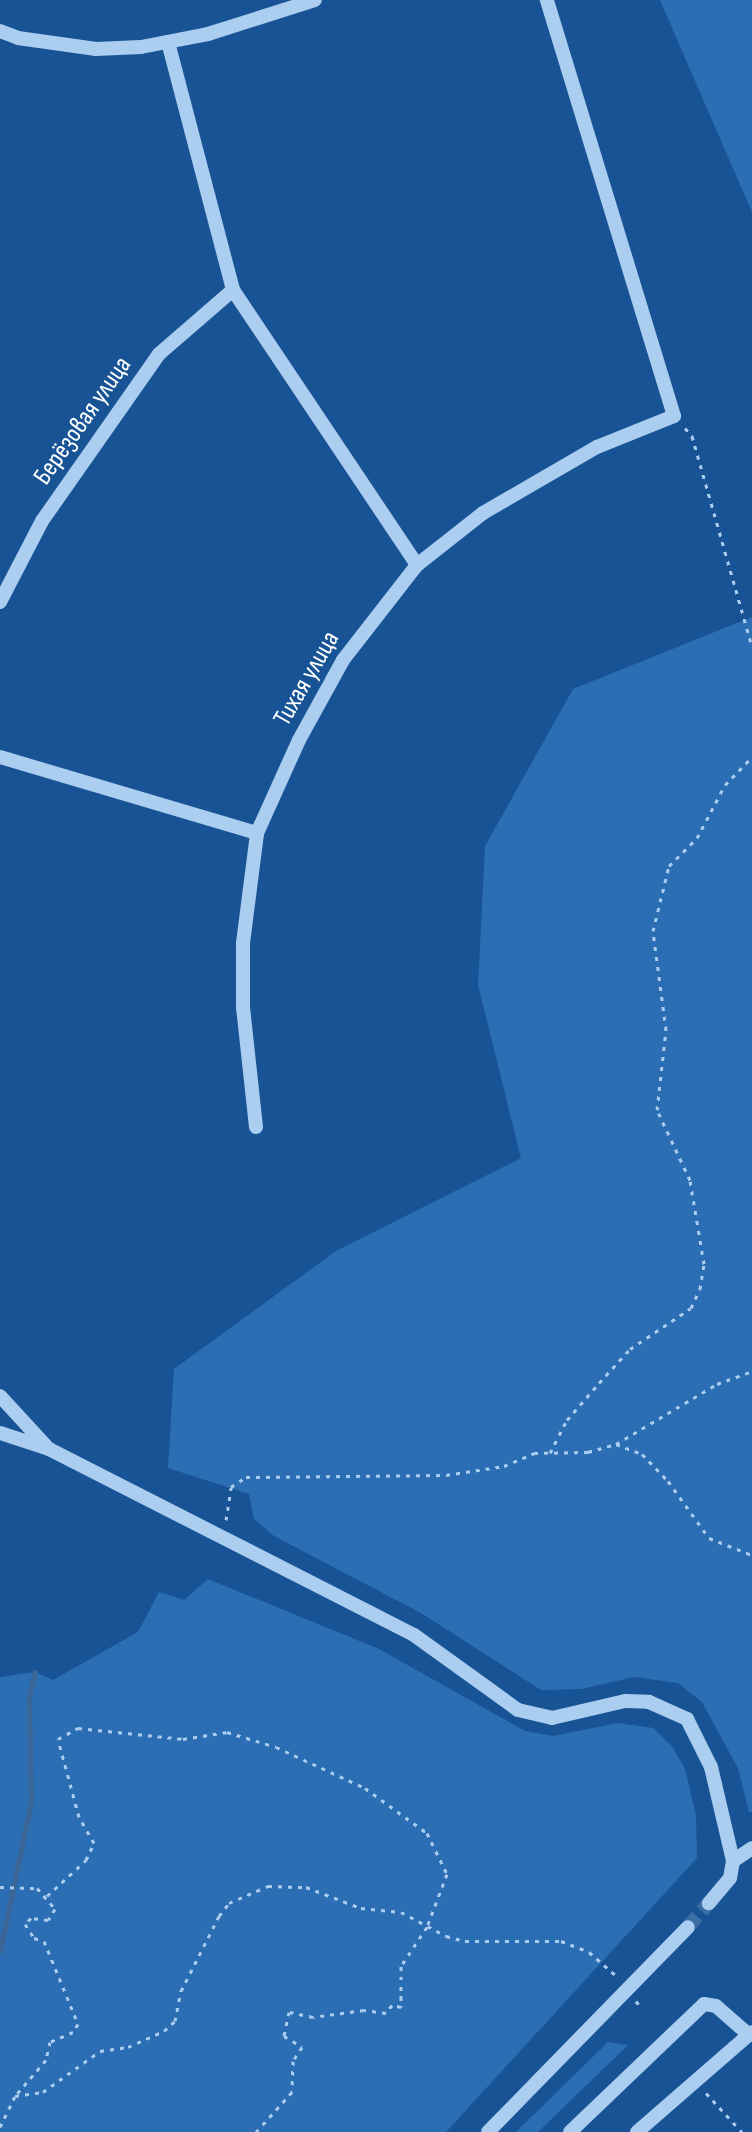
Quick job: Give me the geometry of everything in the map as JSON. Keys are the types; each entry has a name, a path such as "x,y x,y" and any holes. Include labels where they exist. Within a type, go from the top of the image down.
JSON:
{"street":[{"path":"0,31 18,38 96,49 168,42 315,0"},
{"path":"547,0 674,416"},
{"path":"168,42 233,290 417,565"},
{"name":"Берёзовая улица","path":"0,602 42,521 159,354 233,290"},
{"name":"Тихая улица","path":"256,1127 243,1008 243,943 257,833 299,740 343,660 417,565 483,513 539,478 674,416"},
{"path":"0,757 257,833"},
{"path":"0,1396 49,1449"},
{"path":"0,1433 49,1449 414,1635 518,1710 552,1718 625,1701 649,1702 687,1719 711,1767 733,1861 730,1878 709,1903"},
{"path":"733,1861 752,1848"},
{"path":"488,2132 688,1927"},
{"path":"570,2132 704,2004 716,2006 750,2034 637,2132"}],"path":[{"path":"674,416 692,436 752,647"},
{"path":"550,1453 567,1420 630,1349 691,1308 700,1289 704,1264 690,1180 657,1110 666,1030 653,931 669,866 697,838 725,785 752,757"},
{"path":"224,1536 231,1487 246,1477 446,1475 550,1453 588,1452 616,1444 717,1384 752,1371"},
{"path":"616,1444 642,1454 709,1538 752,1555"},
{"path":"47,1897 86,1860 94,1843 79,1817 58,1739 78,1728 183,1739 227,1732 276,1747 365,1788 427,1833 447,1874 427,1927 401,1966 401,2007 392,2005 386,2013 364,2010 313,2017 289,2012 284,2036 302,2047 293,2061 292,2092 256,2132"},
{"path":"15,2096 43,2092 100,2051 128,2047 164,2031 175,2021 181,1991 205,1949 205,1938 233,1900 283,1883 361,1908 401,1912 427,1927 465,1941 561,1941 611,1967 642,2009"},
{"path":"0,1887 37,1888 47,1897 55,1916 31,1918 25,1924 34,1938 44,1941 78,2024 73,2032 50,2042 46,2060 15,2096 0,2127"},
{"path":"695,2081 742,2132"}],"shaded area":[{"path":"660,0 752,0 752,212 692,74"},
{"path":"752,617 752,1812 749,1812 738,1768 702,1702 678,1683 634,1677 581,1689 541,1690 421,1613 274,1536 254,1519 249,1494 168,1468 174,1369 336,1251 521,1158 478,985 485,846 573,689"},
{"path":"208,1579 379,1649 525,1731 553,1736 618,1723 653,1728 672,1746 685,1769 696,1816 697,1858 446,2132 0,2132 0,1677 35,1672 53,1680 138,1632 159,1592 184,1600"},
{"path":"608,2042 628,2045 538,2132 516,2132"}],"waterway":[{"path":"0,1951 31,1801 29,1697 35,1672"}],"tunnel":[{"path":"688,1927 709,1903"}]}
